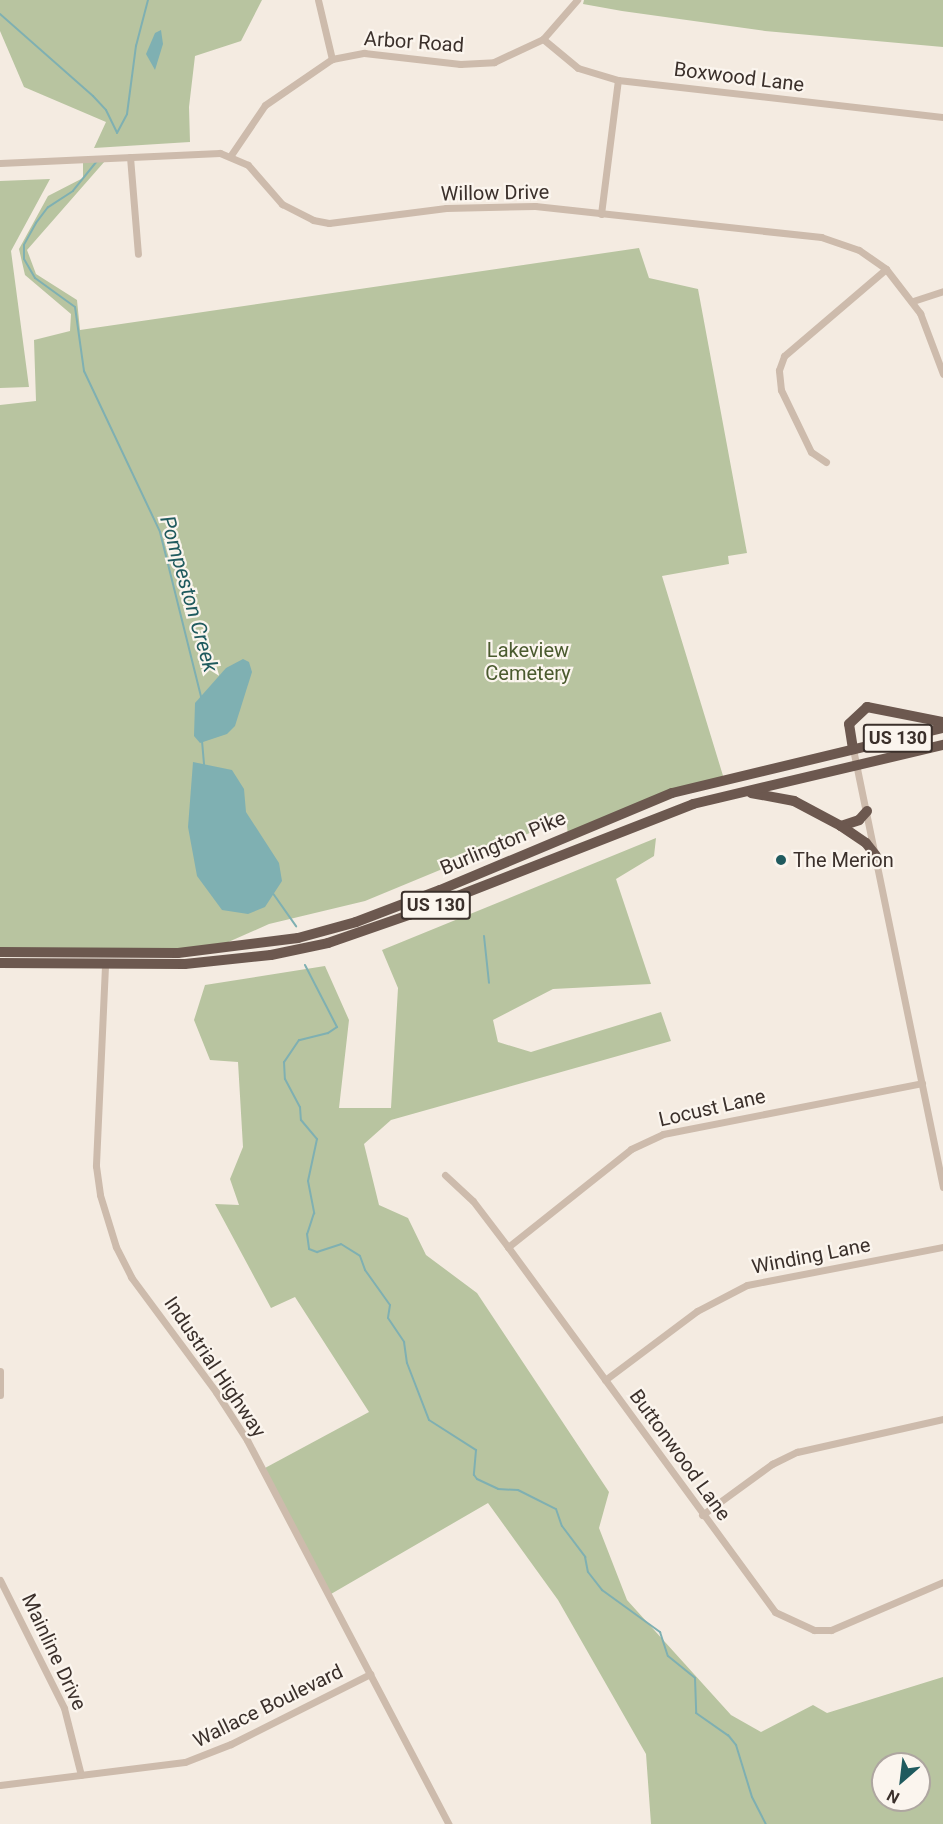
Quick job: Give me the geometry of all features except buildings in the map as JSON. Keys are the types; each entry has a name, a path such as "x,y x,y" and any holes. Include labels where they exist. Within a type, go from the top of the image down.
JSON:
{"highway":[{"path":"853,749 849,724 867,706 943,722"},
{"name":"Burlington Pike","path":"0,952 178,953 298,938 357,922 440,890 646,802 943,728"},
{"name":"Burlington Pike","path":"0,963 105,966 184,964 271,955 328,943 410,915 674,811 857,764 943,745"},
{"path":"745,792 794,801 841,826 866,843 876,856"},
{"path":"841,826 859,820 867,811"}],"street":[{"path":"318,0 332,59"},
{"name":"Arbor Road","path":"231,155 265,105 332,59 364,53 482,63 516,54 543,39 577,0"},
{"name":"Boxwood Lane","path":"543,39 578,68 618,80 943,117"},
{"path":"601,214 618,80"},
{"path":"0,163 231,155"},
{"name":"Willow Drive","path":"231,155 248,165 282,204 313,220 329,223 446,208 535,206 821,237 859,250 886,269 913,301 943,374"},
{"path":"130,157 138,254"},
{"path":"826,462 811,452 781,390 779,370 784,356 886,269"},
{"path":"913,301 943,291"},
{"path":"853,749 943,1187"},
{"name":"Industrial Highway","path":"105,966 96,1166 100,1194 117,1247 131,1276 216,1392 247,1440 449,1824"},
{"name":"Locust Lane","path":"508,1247 631,1149 663,1134 922,1083"},
{"name":"Buttonwood Lane","path":"445,1175 472,1201 508,1247 775,1612 814,1630 848,1625 943,1582"},
{"name":"Winding Lane","path":"605,1380 697,1311 747,1285 943,1247"},
{"path":"0,1371 0,1395"},
{"path":"702,1515 772,1464 797,1452 943,1419"},
{"name":"Mainline Drive","path":"0,1580 60,1698 81,1775"},
{"name":"Wallace Boulevard","path":"0,1785 174,1765 197,1759 370,1674"}],"green space":[{"path":"0,0 262,0 241,41 195,56 189,107 190,142 94,148 106,122 24,87 0,31"},
{"path":"584,0 943,0 943,47 765,31 622,11 583,4"},
{"name":"Lakeview Cemetery","path":"83,161 105,161 27,250 36,274 77,300 80,330 639,248 649,278 698,289 747,553 728,556 729,564 662,576 724,779 568,835 566,818 365,901 269,924 208,951 0,952 0,405 36,401 34,340 70,331 71,314 25,275 19,249 48,196 83,178"},
{"path":"50,179 11,251 29,387 0,388 0,181"},
{"path":"656,838 654,856 616,879 651,984 553,989 493,1020 498,1042 531,1052 661,1012 671,1041 391,1120 364,1144 379,1205 408,1218 426,1255 477,1293 609,1492 599,1528 627,1600 731,1715 761,1732 813,1705 827,1713 943,1677 943,1824 651,1824 646,1754 558,1600 488,1503 331,1594 265,1468 369,1412 295,1297 271,1308 215,1204 239,1205 230,1179 243,1147 238,1062 210,1060 194,1020 205,985 325,966 349,1020 339,1108 391,1108 398,988 382,950"}],"water":[{"path":"161,30 163,44 155,70 146,54 155,33"},
{"path":"243,659 249,662 252,672 235,726 227,734 200,743 194,736 195,703 226,668"},
{"path":"193,762 232,770 244,789 246,812 279,863 282,881 265,907 248,914 222,910 197,876 188,827"}],"waterway":[{"name":"Pompeston Creek","path":"117,133 127,114 136,46 148,0"},
{"path":"0,14 93,96 106,110 117,133"},
{"name":"Pompeston Creek","path":"97,161 73,191 48,207 36,223 24,245 24,259 35,278 75,307 84,371 160,532 201,697"},
{"name":"Pompeston Creek","path":"202,741 204,765"},
{"name":"Pompeston Creek","path":"272,892 296,926"},
{"path":"484,936 489,983"},
{"name":"Pompeston Creek","path":"305,965 337,1027 328,1033 299,1040 284,1062 285,1079 300,1107 301,1120 317,1139 308,1181 314,1213 307,1234 309,1249 317,1252 341,1244 360,1256 365,1270 390,1305 388,1318 404,1342 407,1363 429,1420 476,1450 474,1475 477,1479 498,1489 518,1490 556,1509 562,1526 585,1557 588,1572 602,1590 660,1632 668,1656 695,1678 696,1713 728,1735 736,1745 752,1797 766,1824"}],"place":[{"name":"The Merion","path":"781,860"}]}
